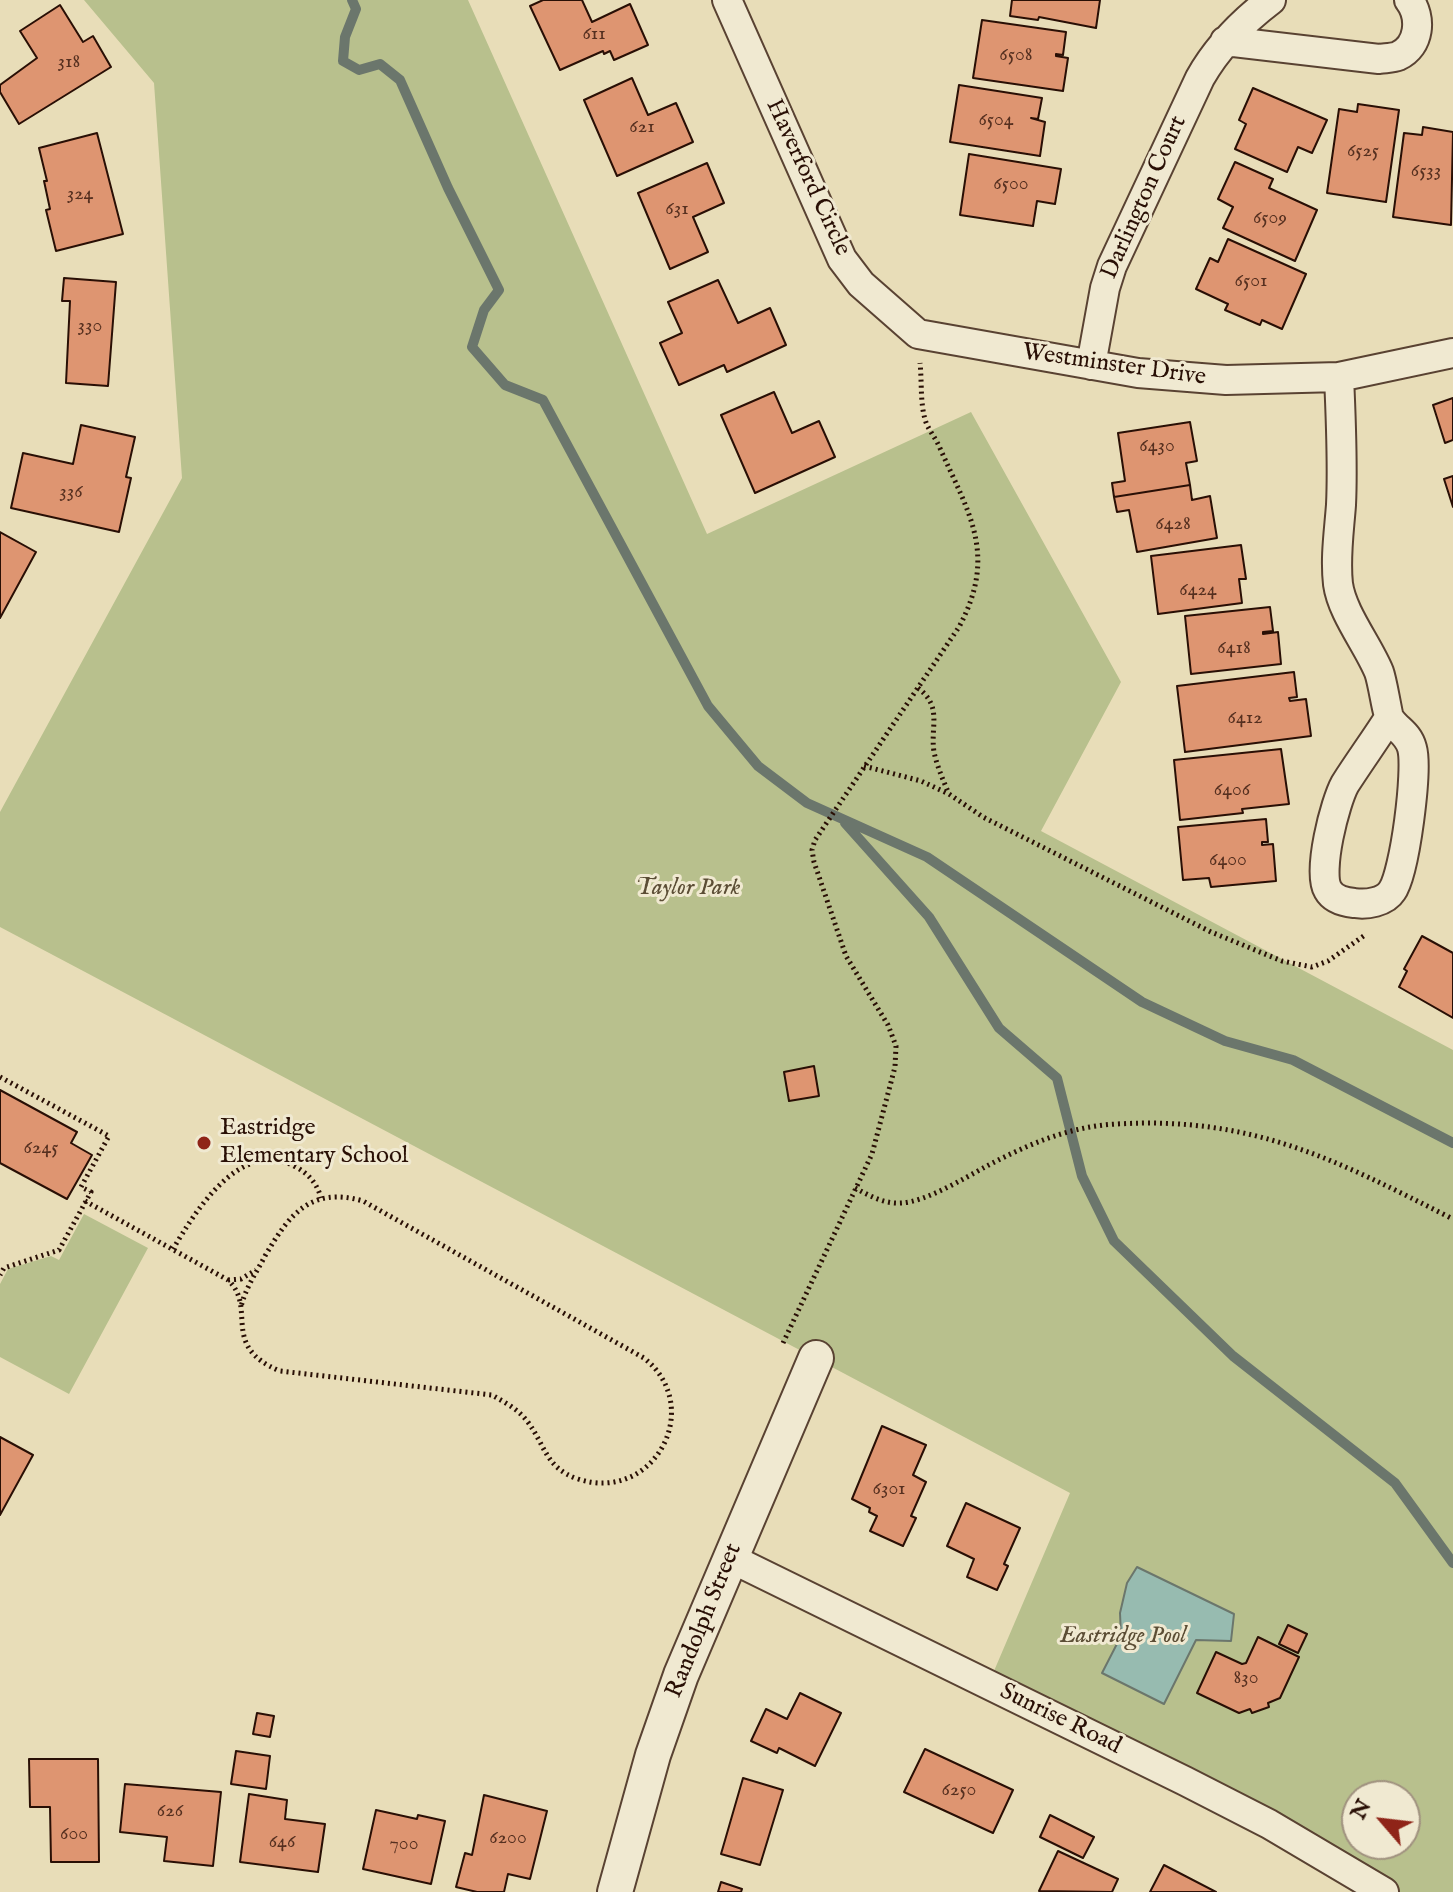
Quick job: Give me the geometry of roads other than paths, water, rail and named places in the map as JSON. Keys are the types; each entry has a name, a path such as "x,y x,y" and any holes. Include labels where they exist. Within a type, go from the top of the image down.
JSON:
{"street":[{"name":"Haverford Circle","path":"727,0 842,259 861,284 918,334"},
{"name":"Darlington Court","path":"1091,365 1105,288 1117,256 1200,78 1211,57 1225,41 1271,0"},
{"path":"1225,41 1379,59 1397,57 1407,49 1418,28 1414,7 1409,0"},
{"name":"Westminster Drive","path":"918,334 1138,373 1199,379 1339,377 1453,353"},
{"path":"1339,377 1341,505 1336,548 1338,587 1383,683 1389,718 1405,733 1412,748 1414,766 1402,868 1392,893 1378,902 1349,903 1335,898 1325,885 1324,871 1335,808 1344,786 1389,718"},
{"name":"Randolph Street","path":"615,1892 653,1755 681,1675 816,1358"},
{"name":"Sunrise Road","path":"730,1558 1185,1781 1269,1824 1384,1892"}],"water":[{"path":"1137,1567 1234,1614 1231,1641 1196,1640 1164,1704 1102,1673 1121,1636 1120,1613 1127,1583"}],"waterway":[{"path":"352,0 356,9 345,37 343,61 359,70 380,64 400,80 448,188 499,290 484,310 472,347 505,385 543,400 708,706 758,766 807,803 927,857 1142,1002 1225,1041 1293,1060 1453,1143"},
{"path":"845,823 929,917 999,1028 1057,1078 1082,1176 1114,1241 1233,1356 1395,1483 1453,1563"}],"place":[{"name":"Eastridge Elementary School","path":"204,1143"}],"park label":[{"name":"Taylor Park","path":"688,889"},
{"name":"Eastridge Pool","path":"1123,1637"}]}
